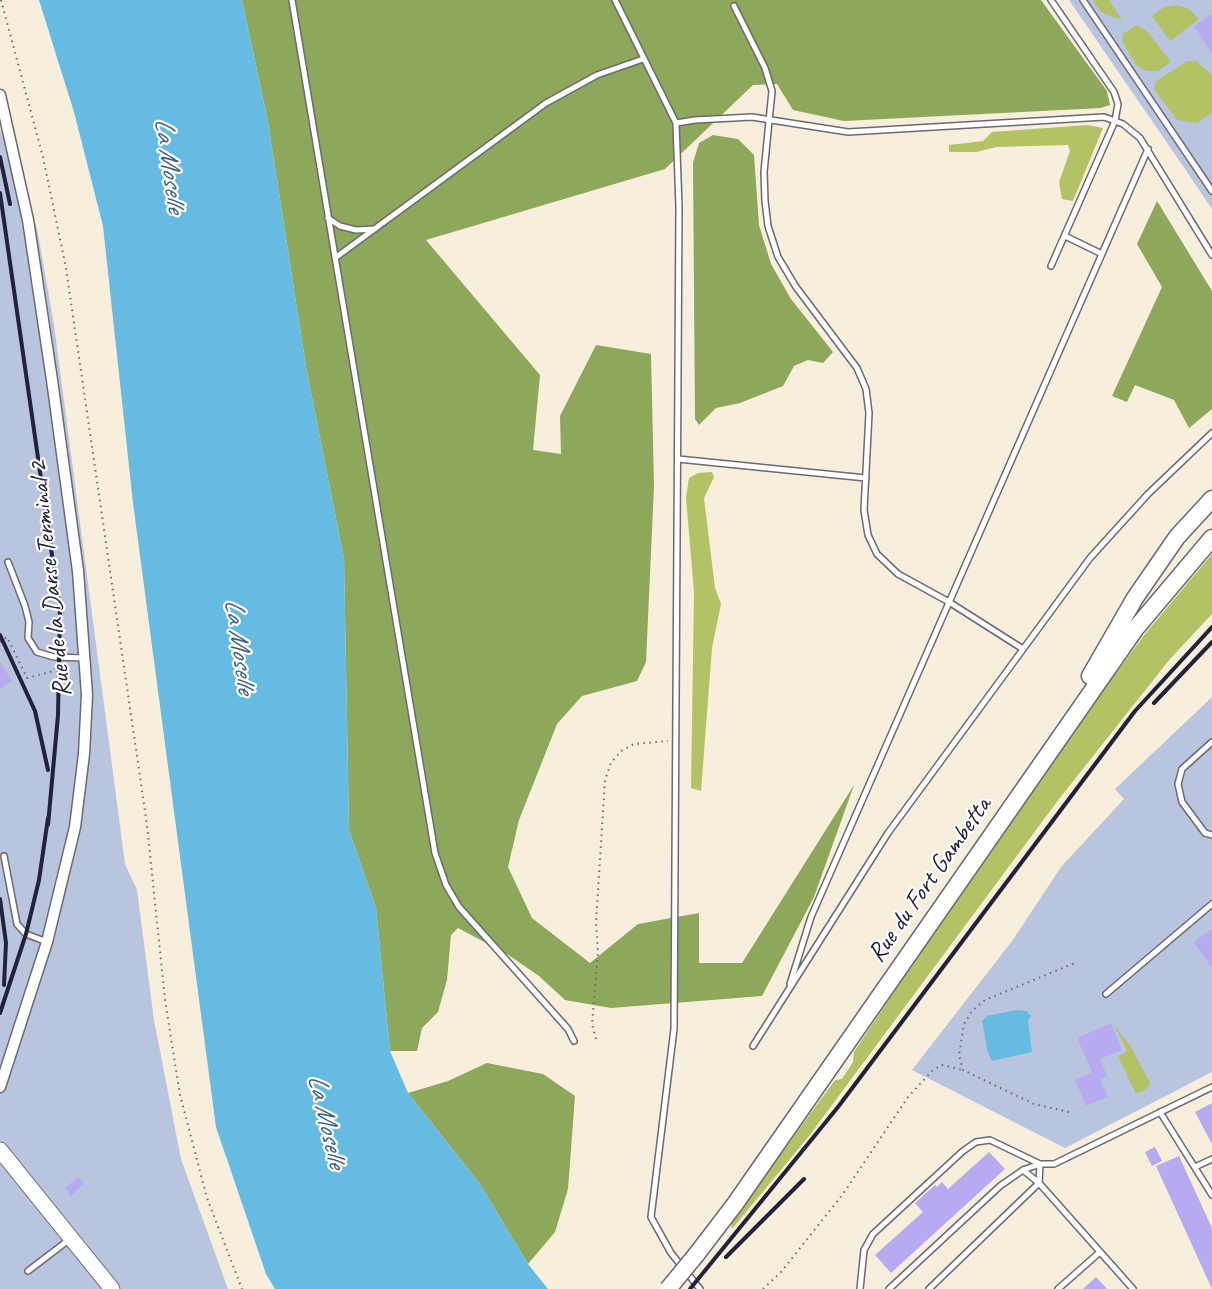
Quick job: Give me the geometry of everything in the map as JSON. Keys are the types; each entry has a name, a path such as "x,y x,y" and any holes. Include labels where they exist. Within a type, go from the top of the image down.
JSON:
{"main road":[{"path":"1025,788 1059,721 1098,663 1135,598 1177,537 1212,499"},
{"name":"Rue du Fort Gambetta","path":"668,1289 735,1204 1136,628 1212,538"}],"street":[{"name":"Rue de la Darse Terminal 2","path":"0,96 28,220 78,571 86,658 84,754 78,804 47,942 0,1087"},
{"path":"0,1150 112,1289"}],"lane":[{"path":"292,0 435,853 446,885 459,907 568,1029 574,1041"},
{"path":"615,0 676,123 679,164 674,1029 651,1216 671,1253 700,1289"},
{"path":"1051,0 1114,92 1118,104 1115,121 1052,266"},
{"path":"1083,0 1212,191"},
{"path":"734,6 765,68 772,91 764,172 768,226 778,257 790,277 857,368 866,389 869,413 864,510 868,535 877,554 898,574 949,602 1023,650"},
{"path":"335,258 546,103 597,75 644,59"},
{"path":"676,123 752,117 848,132 1104,117 1115,121 1140,138 1212,255"},
{"path":"790,984 811,917 1148,149"},
{"path":"328,218 340,226 356,230 375,228"},
{"path":"1065,236 1102,254"},
{"path":"753,1046 790,984 888,833 1023,650 1112,532 1212,433"},
{"path":"678,459 866,478"},
{"path":"9,562 29,622 28,638 34,647 41,654 86,658"},
{"path":"1212,742 1182,769 1178,784 1182,802 1205,833 1212,835"},
{"path":"4,856 17,924 26,934 47,942"},
{"path":"1106,994 1212,904"},
{"path":"891,1288 1000,1186 1023,1170 1040,1164 1054,1164 1066,1159 1212,1087"},
{"path":"1160,1112 1212,1195"},
{"path":"860,1289 864,1250 873,1234 963,1151 976,1142 990,1140 1040,1164"},
{"path":"1195,1167 1212,1159"},
{"path":"929,1289 1039,1183 1040,1164"},
{"path":"1023,1170 1039,1183 1133,1289"},
{"path":"28,1271 71,1238"},
{"path":"1058,1289 1100,1252"}],"path":[{"path":"2,0 40,146 66,268 147,825 165,1000 180,1095 207,1198 242,1289"},
{"path":"0,642 7,638 27,678 54,671 61,657"},
{"path":"596,1039 592,1024 598,952 596,921 601,874 605,780 611,763 621,752 634,744 676,741"},
{"path":"963,1070 959,1055 960,1041 964,1024 972,1011 985,1000 1075,963"},
{"path":"763,1289 781,1272 843,1194 908,1097 932,1071 942,1065 963,1070 1034,1104 1069,1112"}],"shaded area":[{"path":"1069,0 1212,0 1212,209 1185,169"},
{"path":"0,129 37,228 54,325 125,864 137,890 154,1020 181,1159 228,1289 0,1289"},
{"path":"1212,697 1212,1072 1065,1148 912,1070 1012,941 1061,867 1124,799 1115,789"}],"green space":[{"path":"242,0 1041,0 1107,91 1110,105 1101,108 844,121 793,110 777,84 753,85 665,169 426,240 540,375 533,450 561,454 560,416 596,345 651,354 654,486 646,662 637,681 582,696 557,724 519,820 508,867 532,918 590,963 638,924 699,913 699,963 742,963 854,785 814,897 762,996 611,1008 565,1000 539,976 507,954 458,928 451,935 447,980 438,1012 422,1028 417,1051 390,1051 376,908 349,830 344,559 306,367 268,122"},
{"path":"1093,0 1109,0 1122,20 1101,12"},
{"path":"1177,5 1189,9 1199,19 1170,41 1152,16 1164,7"},
{"path":"1137,25 1147,31 1171,62 1158,71 1147,71 1136,65 1122,41 1123,34"},
{"path":"1187,61 1196,61 1212,75 1212,113 1197,123 1177,120 1154,89 1156,81"},
{"path":"1088,125 1103,128 1073,201 1062,199 1059,182 1070,151 1068,145 996,147 976,152 949,152 949,145 983,141 992,132"},
{"path":"713,135 738,139 754,155 759,225 771,264 791,299 833,352 823,363 808,360 794,366 783,386 740,403 716,408 699,425 695,419 693,163 699,143"},
{"path":"1157,201 1212,291 1212,409 1189,428 1174,400 1135,385 1127,402 1112,396 1162,287 1137,244"},
{"path":"712,472 714,477 704,498 715,588 721,604 712,648 701,791 691,788 694,592 686,497 689,478 698,473"},
{"path":"1212,554 1212,614 1170,659 1059,799 809,1136 732,1229 731,1222 835,1080 842,1079 853,1062 854,1052 894,992 1111,680 1145,634"},
{"path":"1114,1025 1131,1047 1150,1083 1147,1089 1136,1094 1118,1056 1127,1051"},
{"path":"487,1063 543,1074 575,1096 568,1189 555,1232 528,1264 480,1184 408,1093 448,1081"}],"water":[{"name":"La Moselle","path":"39,0 242,0 268,122 306,367 344,559 349,830 376,908 390,1051 408,1093 480,1184 528,1264 548,1289 275,1289 266,1274 216,1127 133,503 103,226 74,112"},
{"path":"1016,1010 1027,1011 1031,1016 1028,1021 1032,1052 992,1061 988,1053 982,1021 987,1016"}],"building":[{"path":"1212,14 1212,53 1194,26"},
{"path":"0,662 12,681 0,689"},
{"path":"1212,929 1212,968 1194,942"},
{"path":"1111,1023 1122,1050 1100,1059 1107,1076 1100,1079 1108,1097 1086,1106 1075,1080 1092,1072 1077,1038"},
{"path":"1212,1103 1212,1144 1195,1112"},
{"path":"1155,1147 1162,1161 1152,1166 1145,1152"},
{"path":"989,1152 1005,1169 891,1273 875,1255 923,1212 915,1203 935,1185 937,1187 942,1182 948,1189"},
{"path":"1179,1156 1212,1228 1212,1289 1156,1166"},
{"path":"78,1177 84,1184 71,1196 65,1188"},
{"path":"1096,1277 1107,1289 1083,1289"}],"railway":[{"path":"0,157 10,204"},
{"path":"0,193 60,611 58,715 48,825"},
{"path":"690,1289 838,1107 1135,711 1212,627"},
{"path":"0,635 35,711 48,770"},
{"path":"1154,703 1212,642"},
{"path":"0,1013 26,934 39,880 48,818"},
{"path":"0,899 6,943 4,985"},
{"path":"726,1257 804,1179"}]}
